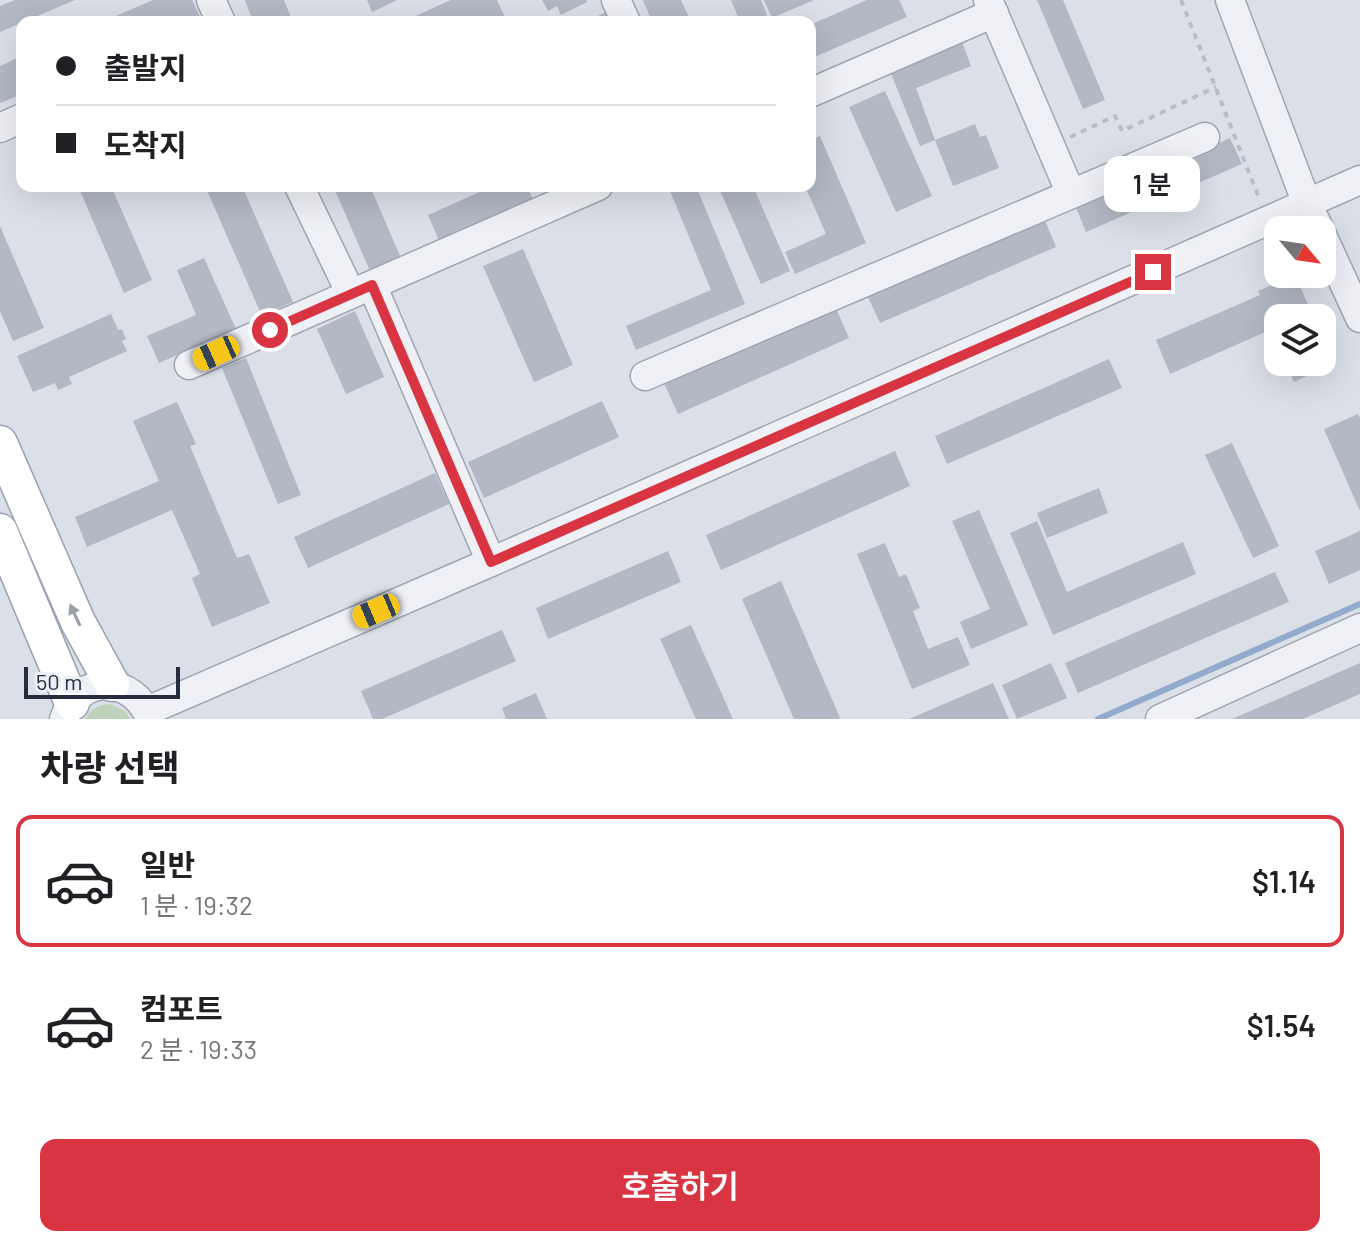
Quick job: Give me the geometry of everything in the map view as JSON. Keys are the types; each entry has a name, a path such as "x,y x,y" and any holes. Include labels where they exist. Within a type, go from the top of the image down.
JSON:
{"main road":[{"path":"0,443 78,622 112,684"},
{"path":"0,531 63,713"}],"street":[{"path":"1230,0 1313,216"},
{"path":"816,90 991,6 1071,194"},
{"path":"645,376 1205,137"},
{"path":"1281,216 1360,180"},
{"path":"303,192 362,290 491,562"},
{"path":"189,365 584,192"},
{"path":"63,713 80,694 91,688 112,684 134,695 148,715 1264,224"},
{"path":"1336,266 1360,318"},
{"path":"1160,719 1360,628"}],"path":[{"path":"1181,0 1266,216"},
{"path":"1050,146 1115,116 1122,131 1216,87"}],"green space":[{"path":"110,704 125,711 130,719 85,719 95,708"}],"building":[{"path":"15,0 75,0 38,16 16,16 16,25 0,32 0,6"},
{"path":"153,0 192,0 200,16 116,16"},
{"path":"245,0 284,0 290,16 251,16"},
{"path":"367,0 397,0 372,12"},
{"path":"451,0 497,0 504,16 415,16"},
{"path":"542,0 587,2 561,15 557,6 548,11"},
{"path":"643,0 681,0 688,16 650,16"},
{"path":"731,0 761,0 767,15 765,16 738,16"},
{"path":"764,0 814,0 777,16 771,16"},
{"path":"867,0 899,0 907,17 816,56 816,22"},
{"path":"1037,0 1063,0 1105,100 1083,109"},
{"path":"962,42 971,66 916,88 935,140 920,146 890,71"},
{"path":"16,59 16,96 0,103 0,66"},
{"path":"885,91 932,196 896,212 849,107"},
{"path":"975,124 980,137 986,135 999,168 953,186 935,140"},
{"path":"820,136 866,243 795,274 785,252 826,234 808,192 816,192 816,138"},
{"path":"1230,138 1242,164 1086,232 1075,205"},
{"path":"81,192 114,192 152,280 124,293"},
{"path":"208,192 245,192 293,302 262,316"},
{"path":"336,192 373,192 401,258 370,271"},
{"path":"480,192 530,192 534,202 440,243 428,215"},
{"path":"670,192 698,192 745,304 636,350 626,326 711,290"},
{"path":"721,192 756,192 790,271 761,284"},
{"path":"1044,218 1056,247 880,323 867,295"},
{"path":"0,226 44,328 13,341 0,311"},
{"path":"523,249 573,365 534,382 483,266"},
{"path":"204,258 236,329 159,363 147,336 196,315 177,270"},
{"path":"1265,288 1301,288 1308,304 1264,304 1264,333 1170,374 1156,340 1260,295 1258,291"},
{"path":"835,306 849,338 678,414 664,383"},
{"path":"355,311 384,377 346,394 317,329"},
{"path":"111,314 118,330 122,329 126,339 122,341 127,351 69,377 72,384 58,390 55,383 33,392 17,356"},
{"path":"246,358 301,495 278,504 222,368"},
{"path":"1109,359 1122,388 947,464 935,436"},
{"path":"1291,376 1307,376 1294,382"},
{"path":"602,401 619,437 484,498 468,462"},
{"path":"177,402 196,444 190,446 237,558 249,554 270,603 212,627 192,578 200,574 172,510 87,547 75,517 159,481 133,421"},
{"path":"1358,414 1360,418 1360,511 1324,429"},
{"path":"1232,443 1279,546 1253,558 1205,455"},
{"path":"895,451 910,486 721,570 706,535"},
{"path":"435,473 449,504 308,568 294,537"},
{"path":"1099,488 1108,513 1047,538 1037,513"},
{"path":"979,510 1028,625 971,649 960,622 990,609 952,521"},
{"path":"1037,521 1067,592 1183,542 1196,574 1053,635 1010,533"},
{"path":"1360,531 1360,570 1329,584 1315,551"},
{"path":"885,543 899,577 906,574 920,608 913,611 928,649 958,637 970,665 912,689 857,554"},
{"path":"668,551 681,582 548,639 536,608"},
{"path":"1275,572 1289,602 1078,693 1065,663"},
{"path":"781,581 838,719 794,719 742,599"},
{"path":"691,625 733,719 696,719 660,639"},
{"path":"502,630 516,661 382,719 373,719 361,691"},
{"path":"1051,663 1067,698 1017,719 1002,685"},
{"path":"1360,663 1360,694 1303,719 1232,719"},
{"path":"993,683 1009,719 909,719"},
{"path":"536,693 547,719 506,719 502,708"}],"waterway":[{"path":"1098,719 1360,604"}],"route":[{"path":"270,330 372,285 491,562 1153,272"}]}
